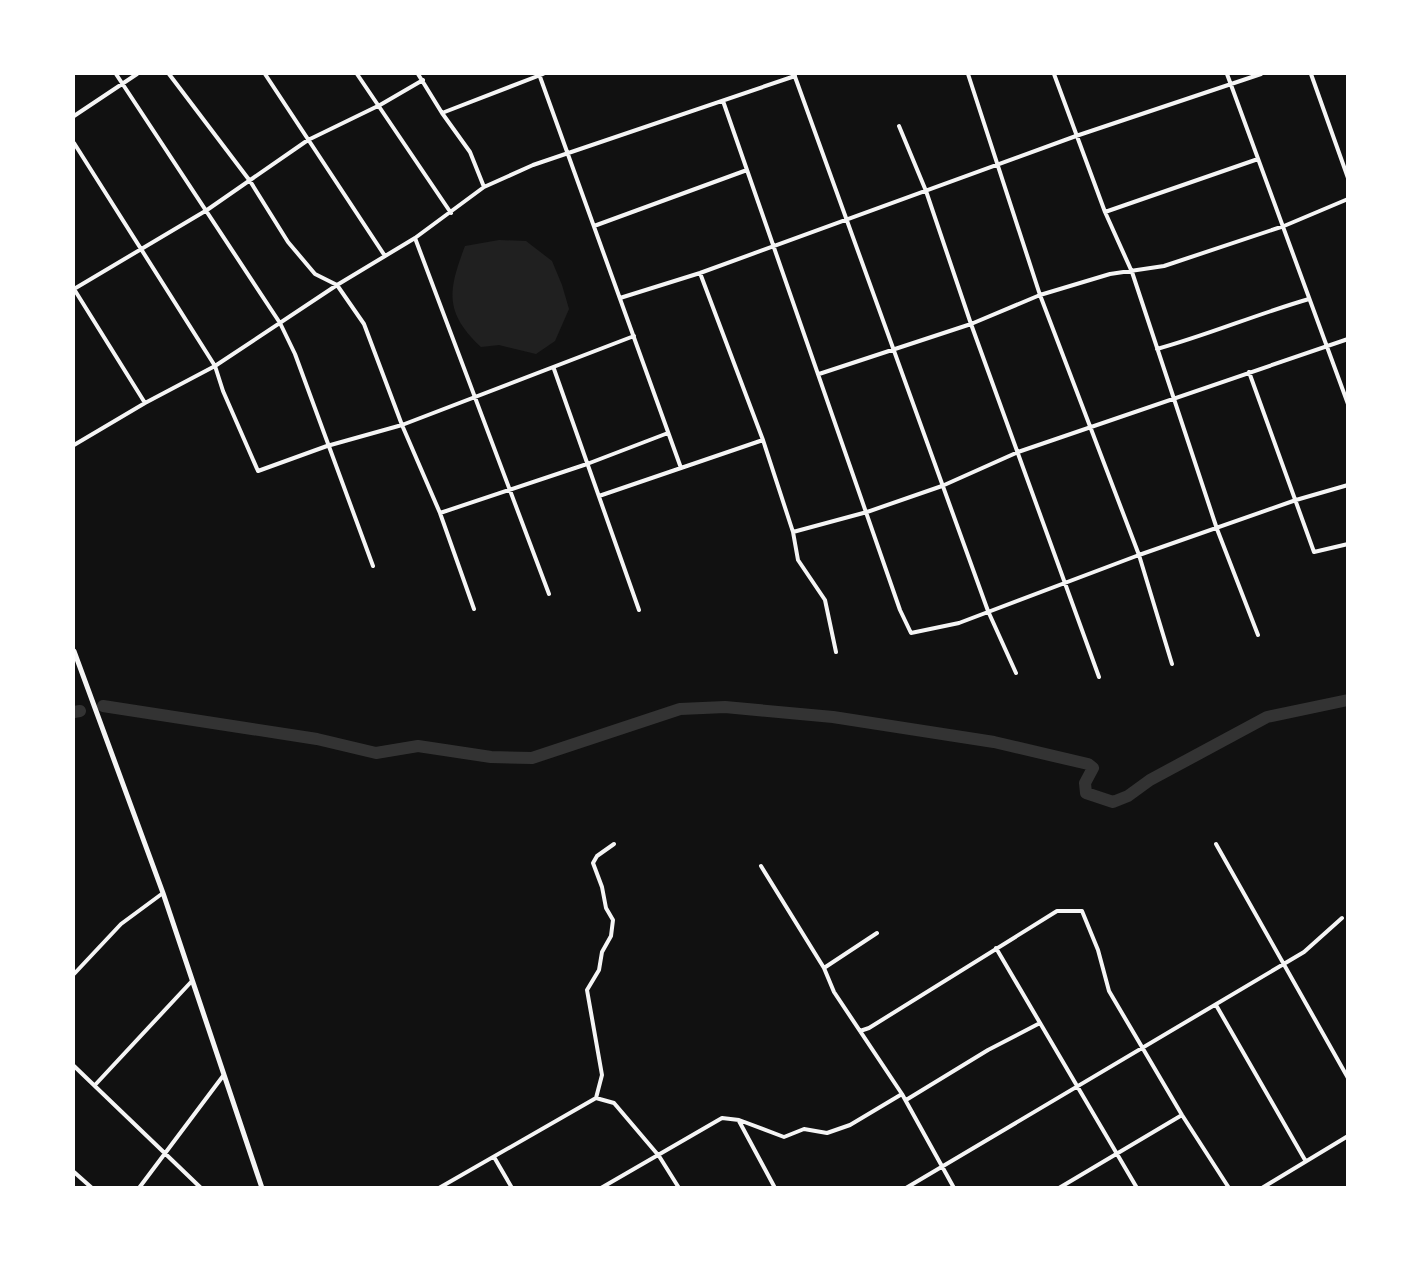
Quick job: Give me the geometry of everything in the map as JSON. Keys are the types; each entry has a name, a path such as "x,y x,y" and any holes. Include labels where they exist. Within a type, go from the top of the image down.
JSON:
{"main road":[{"path":"74,651 163,892 191,982 262,1188"}],"street":[{"path":"116,74 280,322 296,354 327,446 373,566"},
{"path":"74,116 137,74"},
{"path":"169,74 250,181 288,242 315,274 337,285 364,324 402,425 440,513 474,609"},
{"path":"265,74 385,256"},
{"path":"357,74 451,213"},
{"path":"418,74 470,152 484,187"},
{"path":"442,113 541,74 681,468"},
{"path":"74,445 145,403 215,366 337,285 415,238 484,187 533,165 723,101 793,74 848,218 892,349 988,611 1016,673"},
{"path":"968,74 1040,295 1139,555 1172,664"},
{"path":"1054,74 1105,212 1132,272 1217,529 1258,635"},
{"path":"1227,74 1347,404"},
{"path":"620,298 700,273 1076,136 1261,74"},
{"path":"1311,74 1347,178"},
{"path":"145,403 74,288 207,210 308,140 380,105 423,80"},
{"path":"723,101 775,245 900,610 912,633 959,623 1139,555 1296,500 1347,486"},
{"path":"899,126 926,191 970,324 1018,452 1063,584 1099,676"},
{"path":"74,143 215,366 223,391 258,471 327,446 402,425 554,369 634,336"},
{"path":"1105,212 1258,159"},
{"path":"594,226 747,170"},
{"path":"819,374 970,324 1040,295 1110,274 1164,266 1284,226 1347,199"},
{"path":"415,238 549,594"},
{"path":"700,273 763,440 793,532 798,560 825,600 836,652"},
{"path":"1157,349 1204,336 1266,312 1309,299"},
{"path":"793,532 867,512 942,486 1018,452 1347,339"},
{"path":"554,369 639,610"},
{"path":"1249,372 1314,552 1347,544"},
{"path":"440,513 587,465 668,433"},
{"path":"599,496 763,440"},
{"path":"440,1188 596,1098 602,1075 587,990 599,970 602,952 611,936 613,920 606,908 602,887 593,863 597,856 614,844"},
{"path":"1216,844 1347,1078"},
{"path":"761,866 824,968 834,992 906,1100 954,1188"},
{"path":"74,974 122,924 163,892"},
{"path":"860,1031 869,1028 1057,911 1082,911 1098,950 1109,991 1182,1115 1229,1188"},
{"path":"906,1188 1304,952 1342,918"},
{"path":"824,968 877,933"},
{"path":"996,948 1137,1188"},
{"path":"94,1085 191,982"},
{"path":"1216,1005 1305,1160"},
{"path":"906,1100 988,1050 1040,1023"},
{"path":"74,1066 201,1188"},
{"path":"139,1188 224,1076"},
{"path":"601,1188 722,1118 739,1120 784,1137 804,1130 826,1133 850,1125 902,1094"},
{"path":"596,1098 614,1103 659,1156 679,1188"},
{"path":"1059,1188 1182,1115"},
{"path":"739,1120 775,1188"},
{"path":"1263,1188 1347,1136"},
{"path":"494,1157 512,1188"},
{"path":"74,1172 92,1188"}],"shaded area":[{"path":"499,240 526,241 552,261 562,285 569,309 555,341 536,354 499,345 481,347 460,323 455,312 453,289 465,246"}],"waterway":[{"path":"103,706 317,739 376,753 418,746 491,757 532,758 680,709 725,707 833,717 994,742 1088,764 1093,768 1085,783 1086,793 1113,802 1128,796 1150,780 1267,717 1348,700"},
{"path":"74,712 80,711"}]}
